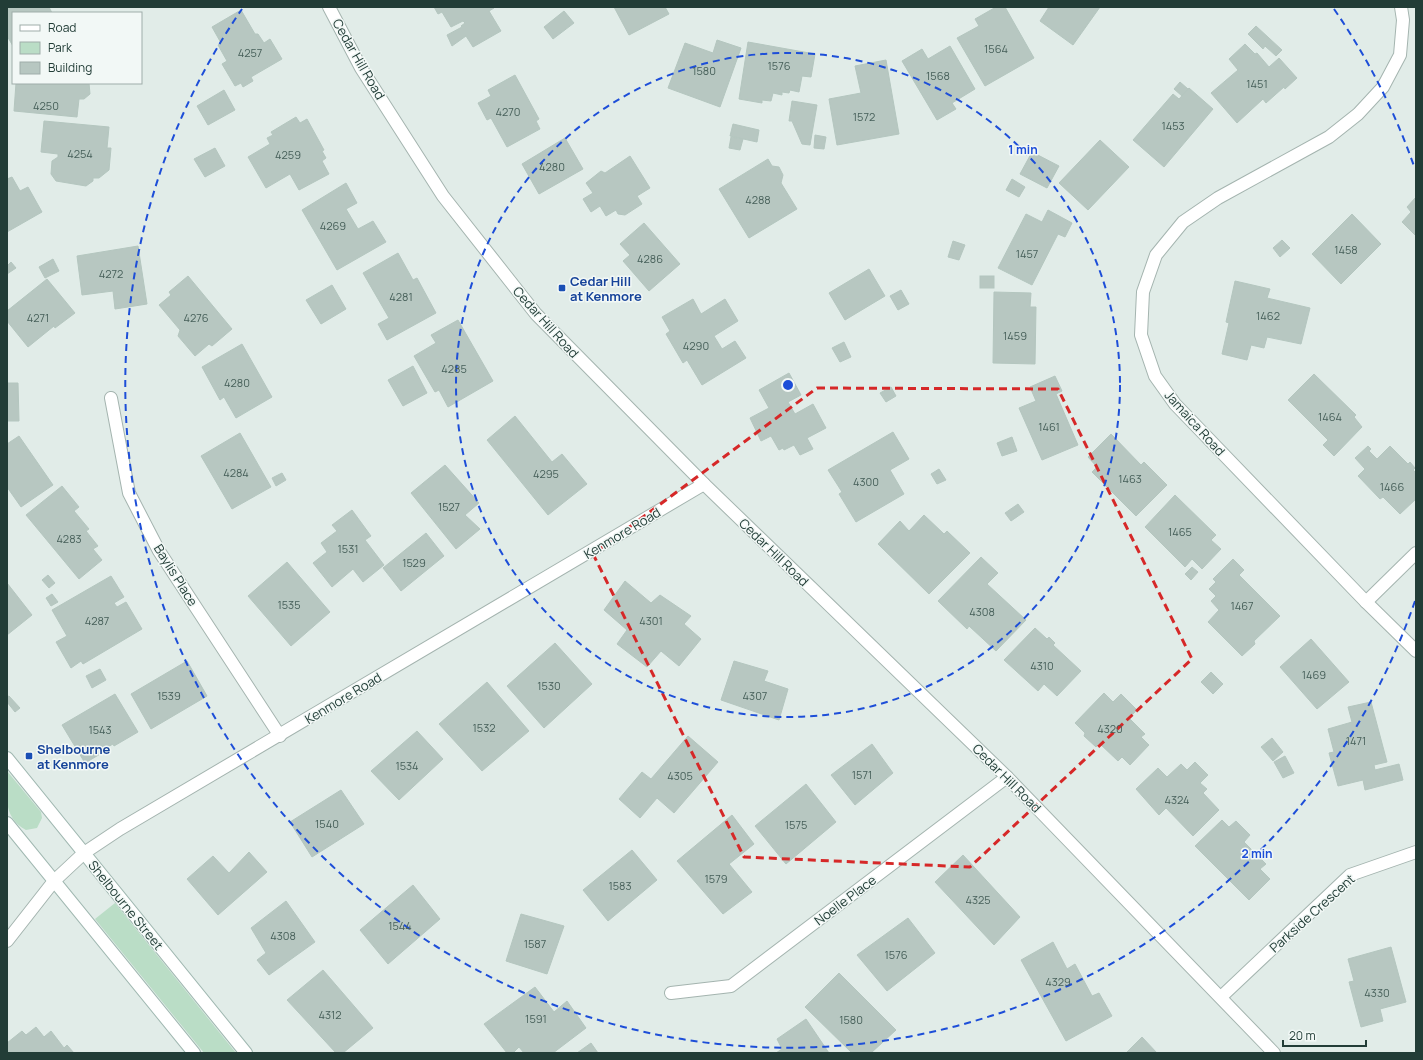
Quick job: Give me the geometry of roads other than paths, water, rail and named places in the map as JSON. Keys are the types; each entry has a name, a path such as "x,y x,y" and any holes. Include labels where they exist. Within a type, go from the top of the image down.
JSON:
{"street":[{"name":"Cedar Hill Road","path":"329,7 361,68 443,196 536,314 704,484 1007,777 1274,1053"},
{"name":"Jamaica Road","path":"1401,7 1403,20 1400,55 1383,87 1358,114 1329,137 1218,198 1183,222 1156,255 1143,292 1141,335 1155,376 1175,404 1366,602 1416,651"},
{"name":"Baylis Place","path":"111,398 129,493 159,551 280,736"},
{"name":"Kenmore Road","path":"7,941 54,881 84,853 120,829 280,736 704,484"},
{"path":"1366,602 1416,553"},
{"name":"Shelbourne Street","path":"7,758 246,1053"},
{"name":"Noelle Place","path":"671,993 732,986 1007,777"},
{"path":"7,823 194,1053"},
{"name":"Parkside Crescent","path":"1221,997 1350,875 1416,852"}],"place":[{"name":"Cedar Hill at Kenmore","path":"562,288"},
{"name":"Shelbourne at Kenmore","path":"29,756"}]}
